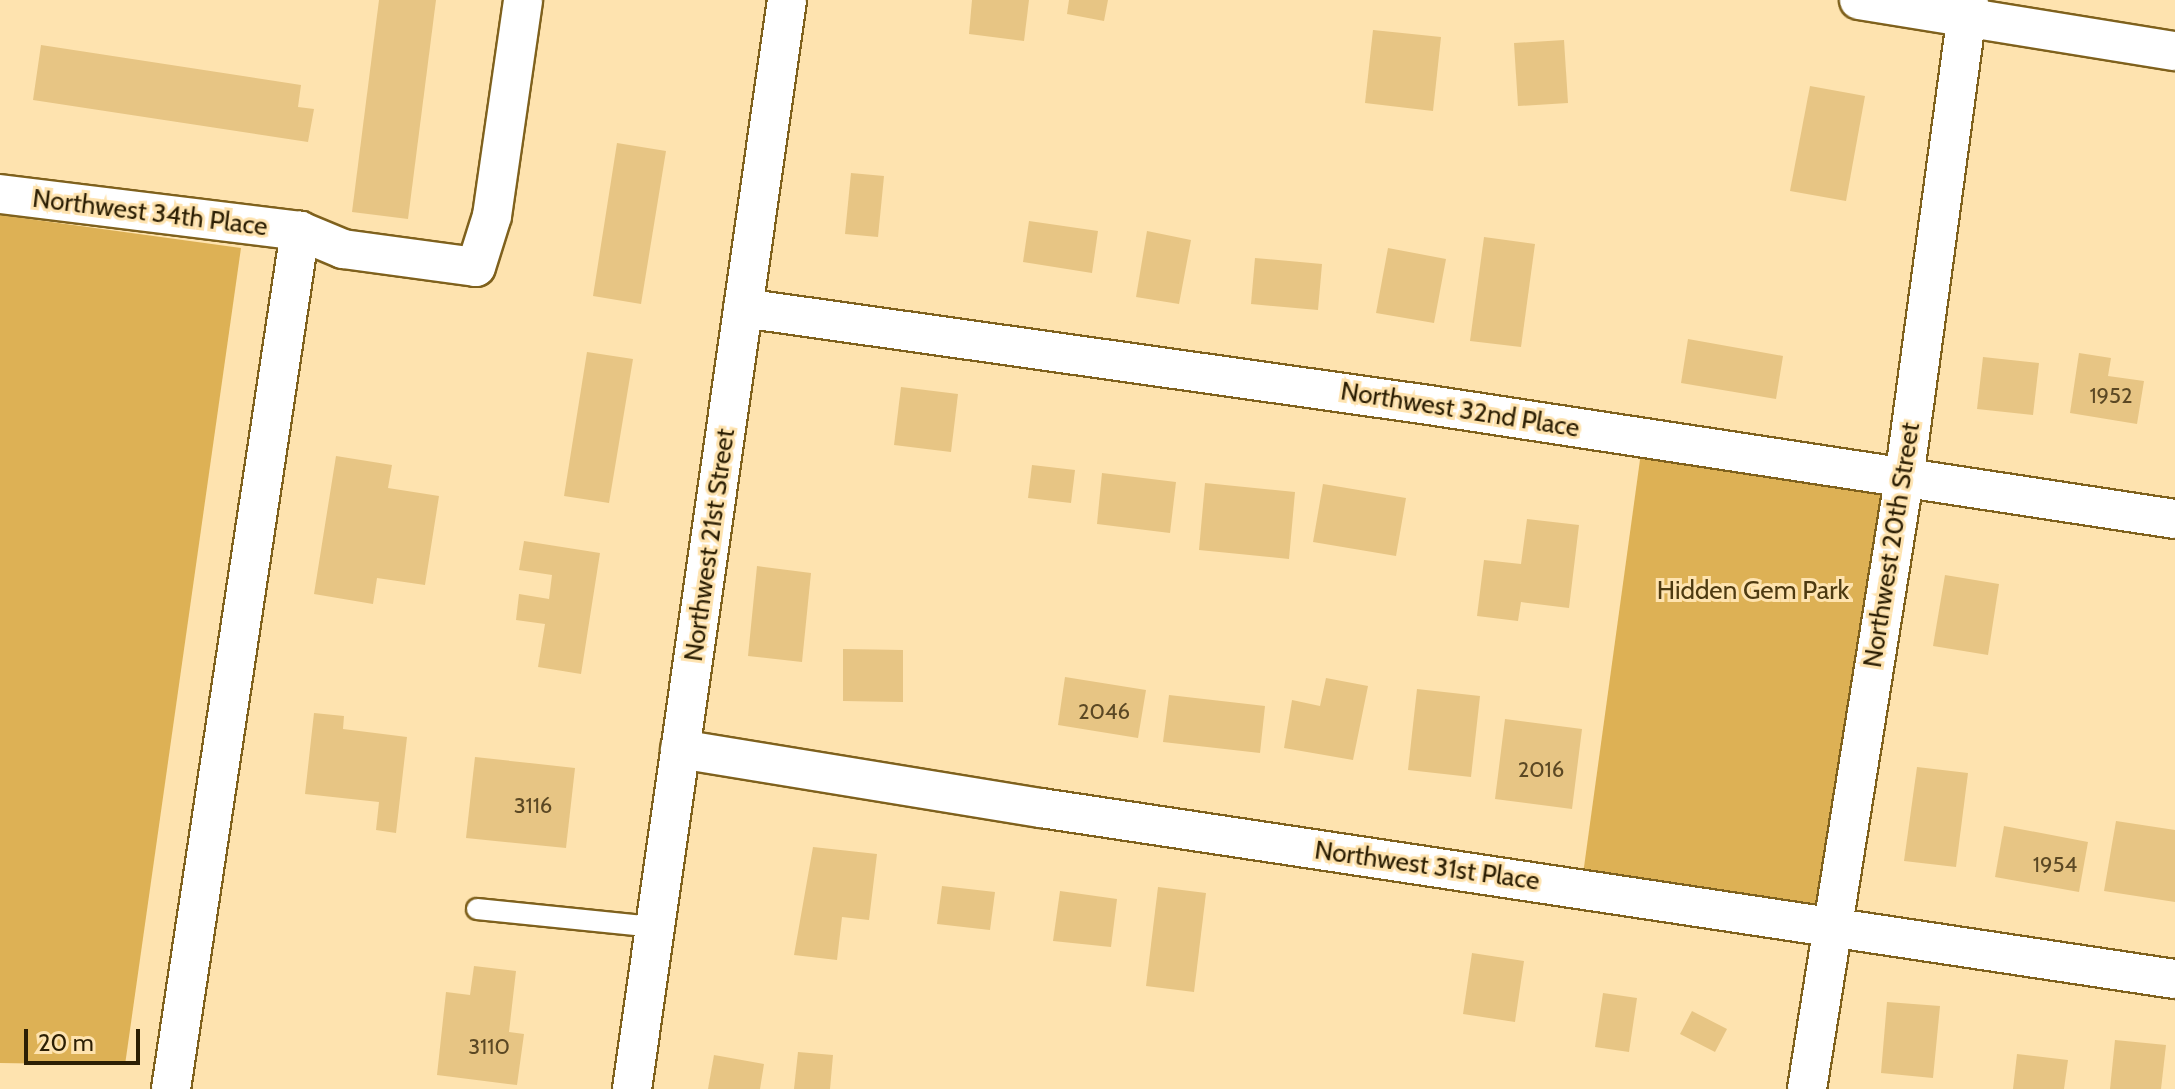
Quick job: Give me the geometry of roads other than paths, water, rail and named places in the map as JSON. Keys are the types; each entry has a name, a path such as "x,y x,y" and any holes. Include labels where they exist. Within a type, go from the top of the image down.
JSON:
{"street":[{"name":"Northwest 34th Place","path":"0,194 300,231 343,249 476,267 492,216 523,0"},
{"name":"Northwest 21st Street","path":"632,1089 787,0"},
{"path":"1859,0 1968,9 2175,51"},
{"name":"Northwest 20th Street","path":"1807,1089 1829,926 1904,479 1968,9"},
{"path":"171,1089 300,231"},
{"name":"Northwest 32nd Place","path":"743,308 2175,519"},
{"name":"Northwest 31st Place","path":"680,749 1026,806 2175,979"}],"lane":[{"path":"477,909 655,927"}],"park label":[{"name":"Hidden Gem Park","path":"1753,591"}]}
